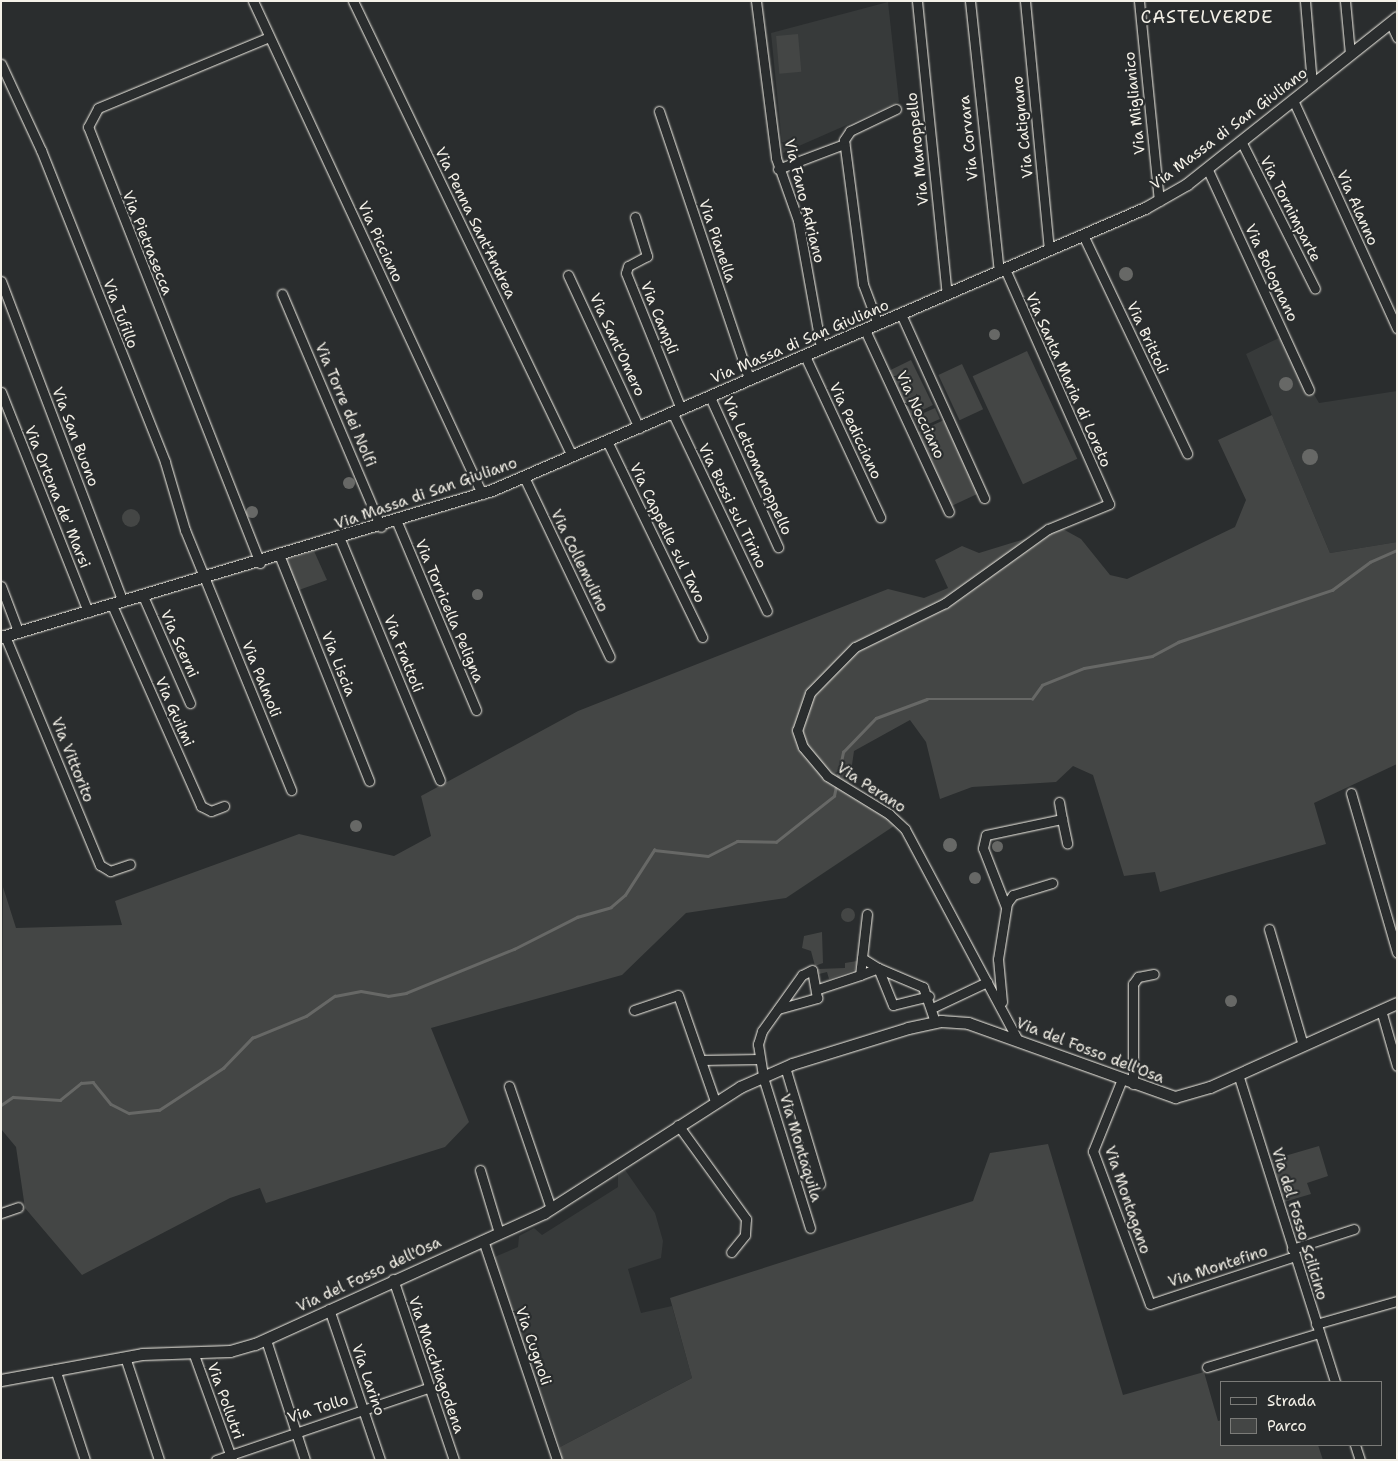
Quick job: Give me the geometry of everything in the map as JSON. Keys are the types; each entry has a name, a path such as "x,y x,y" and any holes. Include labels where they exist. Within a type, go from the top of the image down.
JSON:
{"street":[{"name":"Via Picciano","path":"253,1 482,494"},
{"name":"Via Penna Sant'Andrea","path":"353,1 572,456"},
{"name":"Via Fano Adriano","path":"756,1 778,169 798,224 821,348"},
{"name":"Via Manoppello","path":"917,1 947,294"},
{"name":"Via Corvara","path":"970,1 1002,270"},
{"name":"Via Catignano","path":"1025,1 1049,250"},
{"name":"Via Miglianico","path":"1139,1 1159,201"},
{"path":"1305,1 1312,85"},
{"path":"1345,1 1350,54"},
{"name":"Via Massa di San Giuliano","path":"3,636 260,563 381,527 482,494 1084,235 1159,201 1207,168 1393,20"},
{"path":"1393,20 1397,37"},
{"name":"Via Pietrasecca","path":"260,563 88,124 98,108 269,37"},
{"name":"Via Tufillo","path":"1,64 41,150 165,462 184,526 206,578"},
{"name":"Via Alanno","path":"1293,100 1397,328"},
{"path":"878,324 862,284 844,144 850,130 896,109"},
{"name":"Via Pianella","path":"660,111 749,379"},
{"name":"Via Tornimparte","path":"1240,141 1315,289"},
{"path":"778,169 844,144"},
{"name":"Via Bolognano","path":"1207,168 1309,390"},
{"name":"Via Campli","path":"635,217 647,254 628,266 626,274 677,411"},
{"name":"Via Brittoli","path":"1084,235 1187,453"},
{"name":"Via Santa Maria di Loreto","path":"1002,270 1109,502"},
{"name":"Via Sant'Omero","path":"568,275 639,428"},
{"name":"Via San Buono","path":"1,281 118,604"},
{"name":"Via Torre dei Nolfi","path":"282,294 381,527"},
{"name":"Via Massa di San Giuliano","path":"901,314 984,498"},
{"name":"Via Nocciano","path":"865,330 949,512"},
{"name":"Via Pedicciano","path":"805,356 880,517"},
{"name":"Via Ortona de' Marsi","path":"1,392 88,612"},
{"name":"Via Lettomanoppello","path":"710,397 778,547"},
{"name":"Via Bussi sul Tirino","path":"677,411 767,611"},
{"name":"Via Cappelle sul Tavo","path":"607,441 702,637"},
{"name":"Via Collemulino","path":"524,477 610,657"},
{"name":"Via Perano","path":"1017,1038 1002,1005 987,982 906,829 838,784 808,754 796,730 804,704 832,667 863,642 951,598 1048,529 1105,508 1109,502"},
{"name":"Via Torricella Peligna","path":"397,522 476,710"},
{"name":"Via Frattoli","path":"340,539 440,780"},
{"name":"Via Liscia","path":"280,557 370,781"},
{"name":"Via Palmoli","path":"206,578 292,790"},
{"path":"1,586 18,631"},
{"name":"Via Scerni","path":"143,596 190,703"},
{"name":"Via Guilmi","path":"118,604 201,806 211,811 224,806"},
{"name":"Via Vittorito","path":"3,636 100,865 110,871 130,864"},
{"path":"1351,793 1397,952"},
{"path":"1059,802 1067,843"},
{"path":"1006,907 983,848 984,838 1062,819"},
{"path":"1002,1005 998,959 1006,907 1013,895 1052,883"},
{"path":"860,974 867,914"},
{"path":"1268,929 1303,1045"},
{"path":"862,958 878,968 918,983 929,996 935,1022"},
{"path":"818,989 878,968"},
{"path":"878,968 893,1005 929,996"},
{"path":"763,1077 759,1038 778,1009 806,971 813,972 818,989 814,1001 778,1009"},
{"path":"1128,1082 1133,984 1138,977 1154,974"},
{"path":"932,1008 987,982"},
{"path":"634,1010 678,995 715,1101"},
{"name":"Via del Fosso dell'Osa","path":"1,1380 125,1356 234,1351 266,1340 392,1279 499,1234 552,1209 715,1101 763,1077 785,1068 935,1022 963,1022 1017,1038 1128,1082 1180,1096 1238,1074 1397,1003"},
{"path":"1381,1010 1397,1066"},
{"path":"701,1060 760,1059"},
{"path":"785,1068 820,1184"},
{"name":"Via del Fosso Scilicino","path":"1238,1074 1335,1381"},
{"name":"Via Montaquila","path":"763,1077 810,1228"},
{"name":"Via Montagano","path":"1128,1082 1094,1151 1150,1304"},
{"path":"509,1086 552,1209"},
{"path":"678,1126 746,1219 745,1235 731,1252"},
{"path":"480,1170 499,1234"},
{"path":"1,1213 18,1207"},
{"name":"Via Montefino","path":"1150,1304 1354,1229"},
{"name":"Via Cugnoli","path":"482,1240 556,1460"},
{"name":"Via Macchiagodena","path":"392,1279 454,1460"},
{"path":"1207,1367 1397,1301"},
{"name":"Via Larino","path":"329,1309 380,1460"},
{"path":"266,1340 305,1460"},
{"name":"Via Pollutri","path":"193,1352 231,1457"},
{"path":"125,1356 159,1460"},
{"path":"55,1369 85,1460"},
{"name":"Via Tollo","path":"216,1460 231,1457 296,1430 430,1387"},
{"path":"1355,1446 1360,1460"}],"shaded area":[{"path":"888,2 899,102 783,153 771,33"},
{"path":"1126,267 1131,269 1133,274 1131,279 1126,281 1121,279 1119,274 1121,269"},
{"path":"994,328 1000,334 994,340 988,334"},
{"path":"1281,337 1319,403 1397,391 1397,542 1330,553 1246,354"},
{"path":"1283,377 1289,377 1293,384 1289,391 1283,391 1279,387 1279,381"},
{"path":"1307,449 1313,449 1318,454 1316,463 1307,465 1302,460 1302,454"},
{"path":"347,477 351,477 355,483 351,489 347,489 343,485 343,481"},
{"path":"252,506 258,512 252,518 246,512"},
{"path":"477,588 483,594 477,600 471,594"},
{"path":"356,820 362,826 356,832 350,826"},
{"path":"950,838 955,840 957,845 955,850 950,852 945,850 943,845 945,840"},
{"path":"997,840 1003,846 997,852 991,846"},
{"path":"973,872 977,872 981,878 977,884 973,884 969,880 969,876"},
{"path":"1229,995 1233,995 1237,1001 1233,1007 1229,1007 1225,1003 1225,999"},
{"path":"623,1167 655,1213 663,1241 661,1258 628,1269 641,1313 672,1306 692,1378 560,1447 492,1258 518,1247 519,1236 534,1228 542,1235 618,1187 618,1170"}],"green space":[{"path":"798,34 801,72 779,74 776,36"},
{"path":"1027,351 1077,459 1023,484 973,376"},
{"path":"911,360 933,405 910,416 889,371"},
{"path":"962,364 983,409 960,420 938,375"},
{"path":"935,408 940,419 919,428 914,417"},
{"path":"1272,415 1330,553 1397,542 1397,764 1314,803 1326,844 1160,892 1155,872 1124,876 1093,775 1073,766 1056,782 972,787 940,799 926,742 910,720 854,751 848,793 897,824 786,898 686,913 622,975 431,1028 469,1122 445,1147 266,1203 260,1188 230,1198 82,1275 25,1208 16,1147 1,1129 3,887 16,928 122,925 115,901 299,834 394,856 431,836 421,796 578,711 888,589 924,598 948,588 935,560 962,546 979,553 1061,528 1081,539 1110,575 1127,579 1235,527 1246,500 1218,440"},
{"path":"944,420 978,493 952,506 918,432"},
{"path":"131,509 137,512 140,518 137,524 131,527 125,524 122,518 125,512"},
{"path":"314,551 327,580 296,591 284,560"},
{"path":"848,908 853,910 855,915 853,920 848,922 843,920 841,915 843,910"},
{"path":"822,932 823,963 815,966 811,951 802,948 804,936"},
{"path":"857,961 855,970 829,979 827,972 819,974 818,969 845,968 845,963"},
{"path":"1048,1144 1123,1395 1204,1372 1218,1421 1220,1420 1220,1446 1318,1446 1323,1460 561,1460 560,1447 692,1378 670,1298 973,1201 990,1153"},
{"path":"1319,1146 1328,1176 1307,1183 1311,1194 1284,1202 1271,1160"}],"waterway":[{"path":"1,1105 13,1097 60,1100 81,1083 93,1082 111,1104 129,1113 159,1110 223,1068 252,1038 306,1016 335,996 361,991 388,996 406,993 514,949 577,917 611,907 625,895 654,850 708,856 737,841 776,842 834,796 843,752 876,718 927,699 1032,699 1042,685 1084,668 1152,656 1178,642 1332,590 1370,562 1397,550"}],"district":[{"name":"CASTELVERDE","path":"1207,17"}]}
